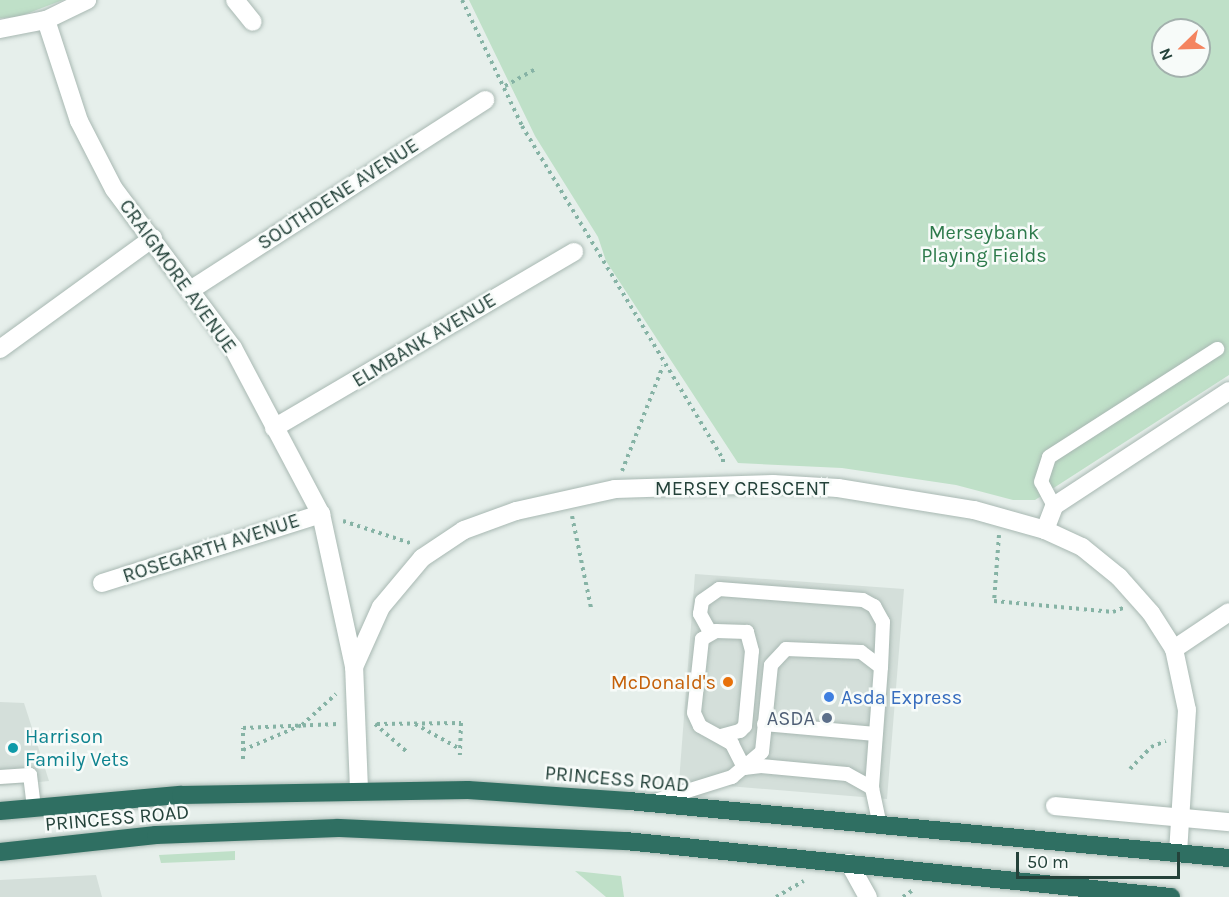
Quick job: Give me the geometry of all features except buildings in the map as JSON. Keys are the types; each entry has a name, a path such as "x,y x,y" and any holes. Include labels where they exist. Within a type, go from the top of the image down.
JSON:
{"highway":[{"name":"PRINCESS ROAD","path":"0,811 181,795 359,789 468,790 650,803 1229,858"},
{"name":"PRINCESS ROAD","path":"0,852 156,835 338,828 626,841 1171,897"}],"street":[{"path":"0,29 46,20 87,0"},
{"path":"235,0 253,22"},
{"name":"CRAIGMORE AVENUE","path":"46,20 79,122 114,189 192,289 233,348 321,514 355,676"},
{"name":"SOUTHDENE AVENUE","path":"192,289 485,100"},
{"path":"0,349 153,238"},
{"name":"ELMBANK AVENUE","path":"274,429 574,252"},
{"path":"1045,530 1054,506 1229,391"},
{"name":"MERSEY CRESCENT","path":"359,789 355,676 381,607 422,558 464,530 516,511 615,489 773,484 838,488 1000,517 1045,530 1082,547 1119,576 1174,649 1187,710 1182,819 1178,854"},
{"name":"ROSEGARTH AVENUE","path":"102,583 321,514"},
{"path":"1174,649 1229,612"},
{"path":"1055,806 1229,822"},
{"path":"849,863 868,897"}],"lane":[{"path":"1054,506 1041,482 1049,457 1217,349"},
{"path":"710,632 700,614 702,601 719,589 863,600 874,606 883,622 872,788 880,825"},
{"path":"710,632 700,645 694,713 700,726 732,744 744,768"},
{"path":"710,632 747,632 752,641 745,726 740,731 721,736"},
{"path":"650,803 732,777 762,752 771,665 786,649 861,652 881,667"},
{"path":"764,724 876,734"},
{"path":"744,768 761,766 847,774 872,788"},
{"path":"0,777 30,775 34,808"}],"path":[{"path":"506,85 537,68"},
{"path":"615,489 663,365"},
{"path":"569,501 591,608"},
{"path":"321,514 434,550"},
{"path":"1000,517 994,601 1113,612 1140,601"},
{"path":"243,750 302,725 355,676"},
{"path":"243,759 243,728 356,723 460,723 460,755"},
{"path":"414,723 460,749"},
{"path":"376,724 407,752"},
{"path":"1130,769 1151,747 1167,740"},
{"path":"776,897 804,881"}],"shaded area":[{"path":"695,574 904,589 887,799 679,782"},
{"path":"0,702 24,703 49,781 0,786"},
{"path":"96,875 102,897 0,897 0,880"}],"green space":[{"path":"0,0 63,0 18,17 0,18"},
{"name":"Merseybank Playing Fields","path":"469,0 1229,0 1229,375 1035,500 1013,500 956,485 842,468 738,463 606,261 598,237 535,136"},
{"path":"235,851 235,860 161,863 159,855"},
{"path":"575,871 621,876 624,897 606,897"}],"place":[{"name":"McDonald's","path":"728,682"},
{"name":"Asda Express","path":"829,697"},
{"name":"ASDA","path":"827,718"},
{"name":"Harrison Family Vets","path":"13,748"}]}
